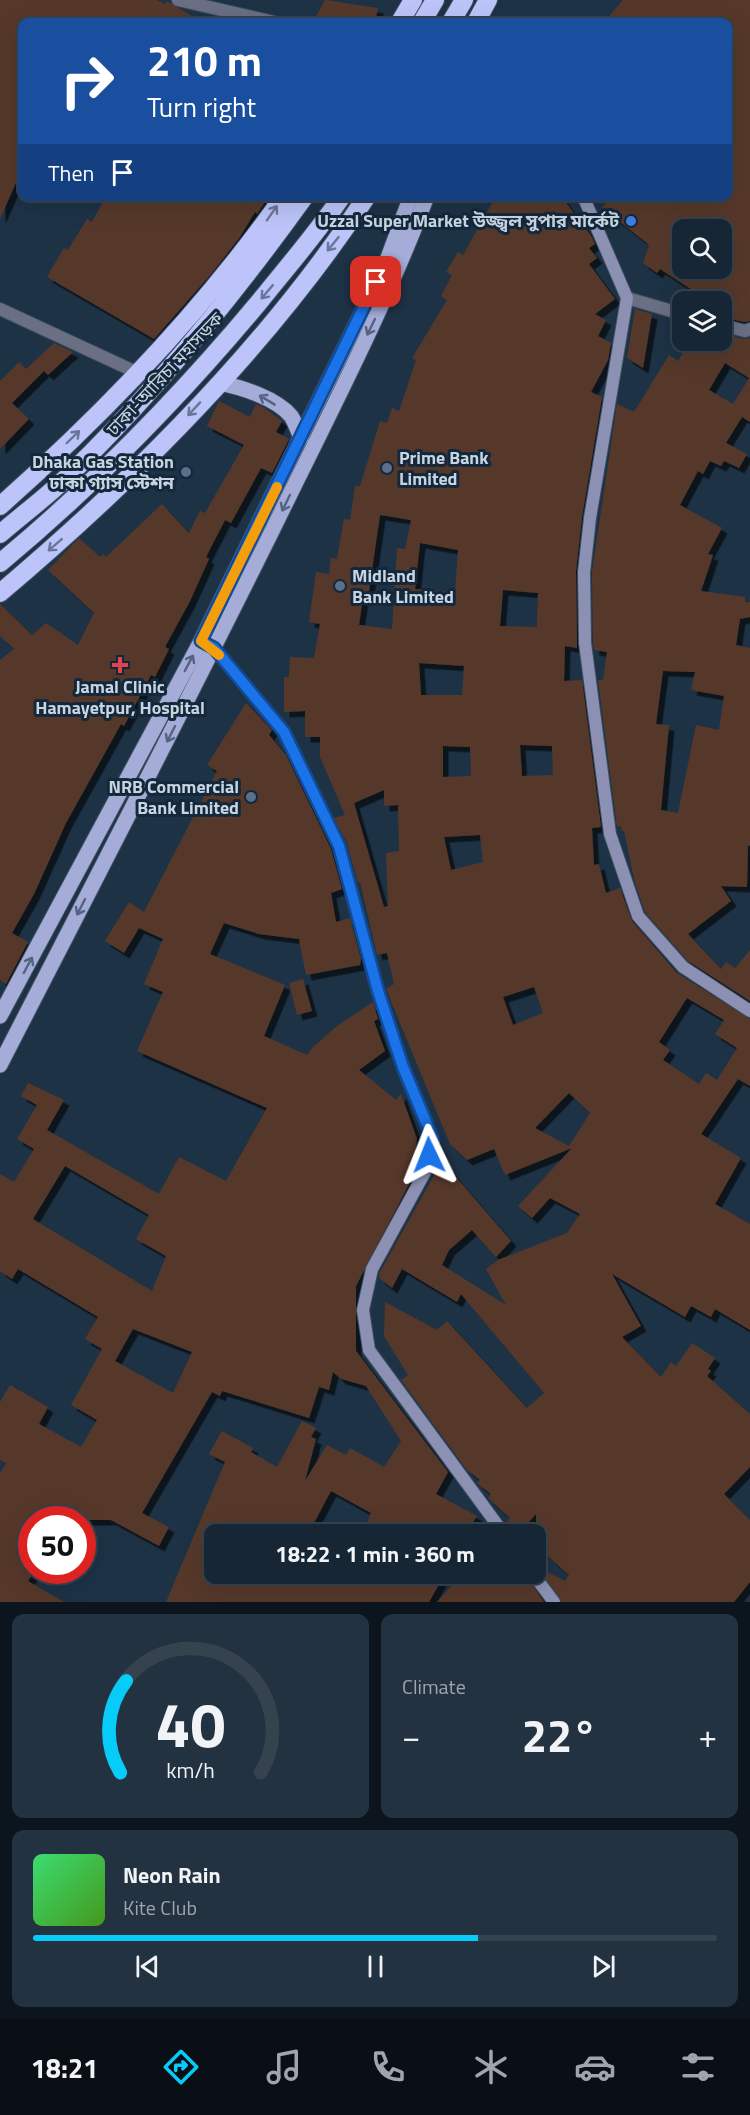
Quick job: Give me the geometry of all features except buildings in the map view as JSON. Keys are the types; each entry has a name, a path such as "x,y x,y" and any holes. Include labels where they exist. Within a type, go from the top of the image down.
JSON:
{"highway":[{"path":"402,18 413,0"},
{"path":"424,18 435,0"},
{"path":"453,18 464,0"},
{"path":"478,18 489,0"},
{"path":"0,506 138,373 256,236 280,201"},
{"name":"ঢাকা-আরিচা মহাসড়ক","path":"0,534 65,478 174,364 251,271 301,201"},
{"name":"ঢাকা-আরিচা মহাসড়ক","path":"0,563 69,505 206,366 323,224 339,201"},
{"path":"0,593 115,492 219,383 243,357 331,247 363,201"}],"main road":[{"path":"0,1016 207,645 301,438 386,263 409,201"},
{"path":"0,1065 207,645 399,269 425,201"},
{"path":"585,201 627,298 590,518 584,573 585,643 610,834 638,916 683,967 750,1011"},
{"path":"219,383 244,387 268,400 290,416 301,438"},
{"path":"207,645 284,732 339,846 378,991 403,1067 433,1139 425,1172 372,1269 363,1310 369,1350 497,1524"},
{"path":"540,1584 554,1602"}],"street":[{"path":"178,0 257,18"},
{"path":"627,298 672,311"},
{"path":"0,309 138,373"},
{"path":"732,328 744,331 750,329"}],"slow traffic":[{"path":"219,655 214,648 201,641 277,487"}],"place":[{"name":"Uzzal Super Market উজ্জ্বল সুপার মার্কেট","path":"631,221"},
{"name":"Prime Bank Limited","path":"387,468"},
{"name":"Dhaka Gas Station ঢাকা গ্যাস স্টেশন","path":"186,472"},
{"name":"Midland Bank Limited","path":"340,586"},
{"name":"Jamal Clinic Hamayetpur, Hospital","path":"120,665"},
{"name":"NRB Commercial Bank Limited","path":"251,797"}],"route":[{"path":"376,282 201,641 214,648 284,732 339,846 378,991 403,1067 433,1139 429,1155"}]}
